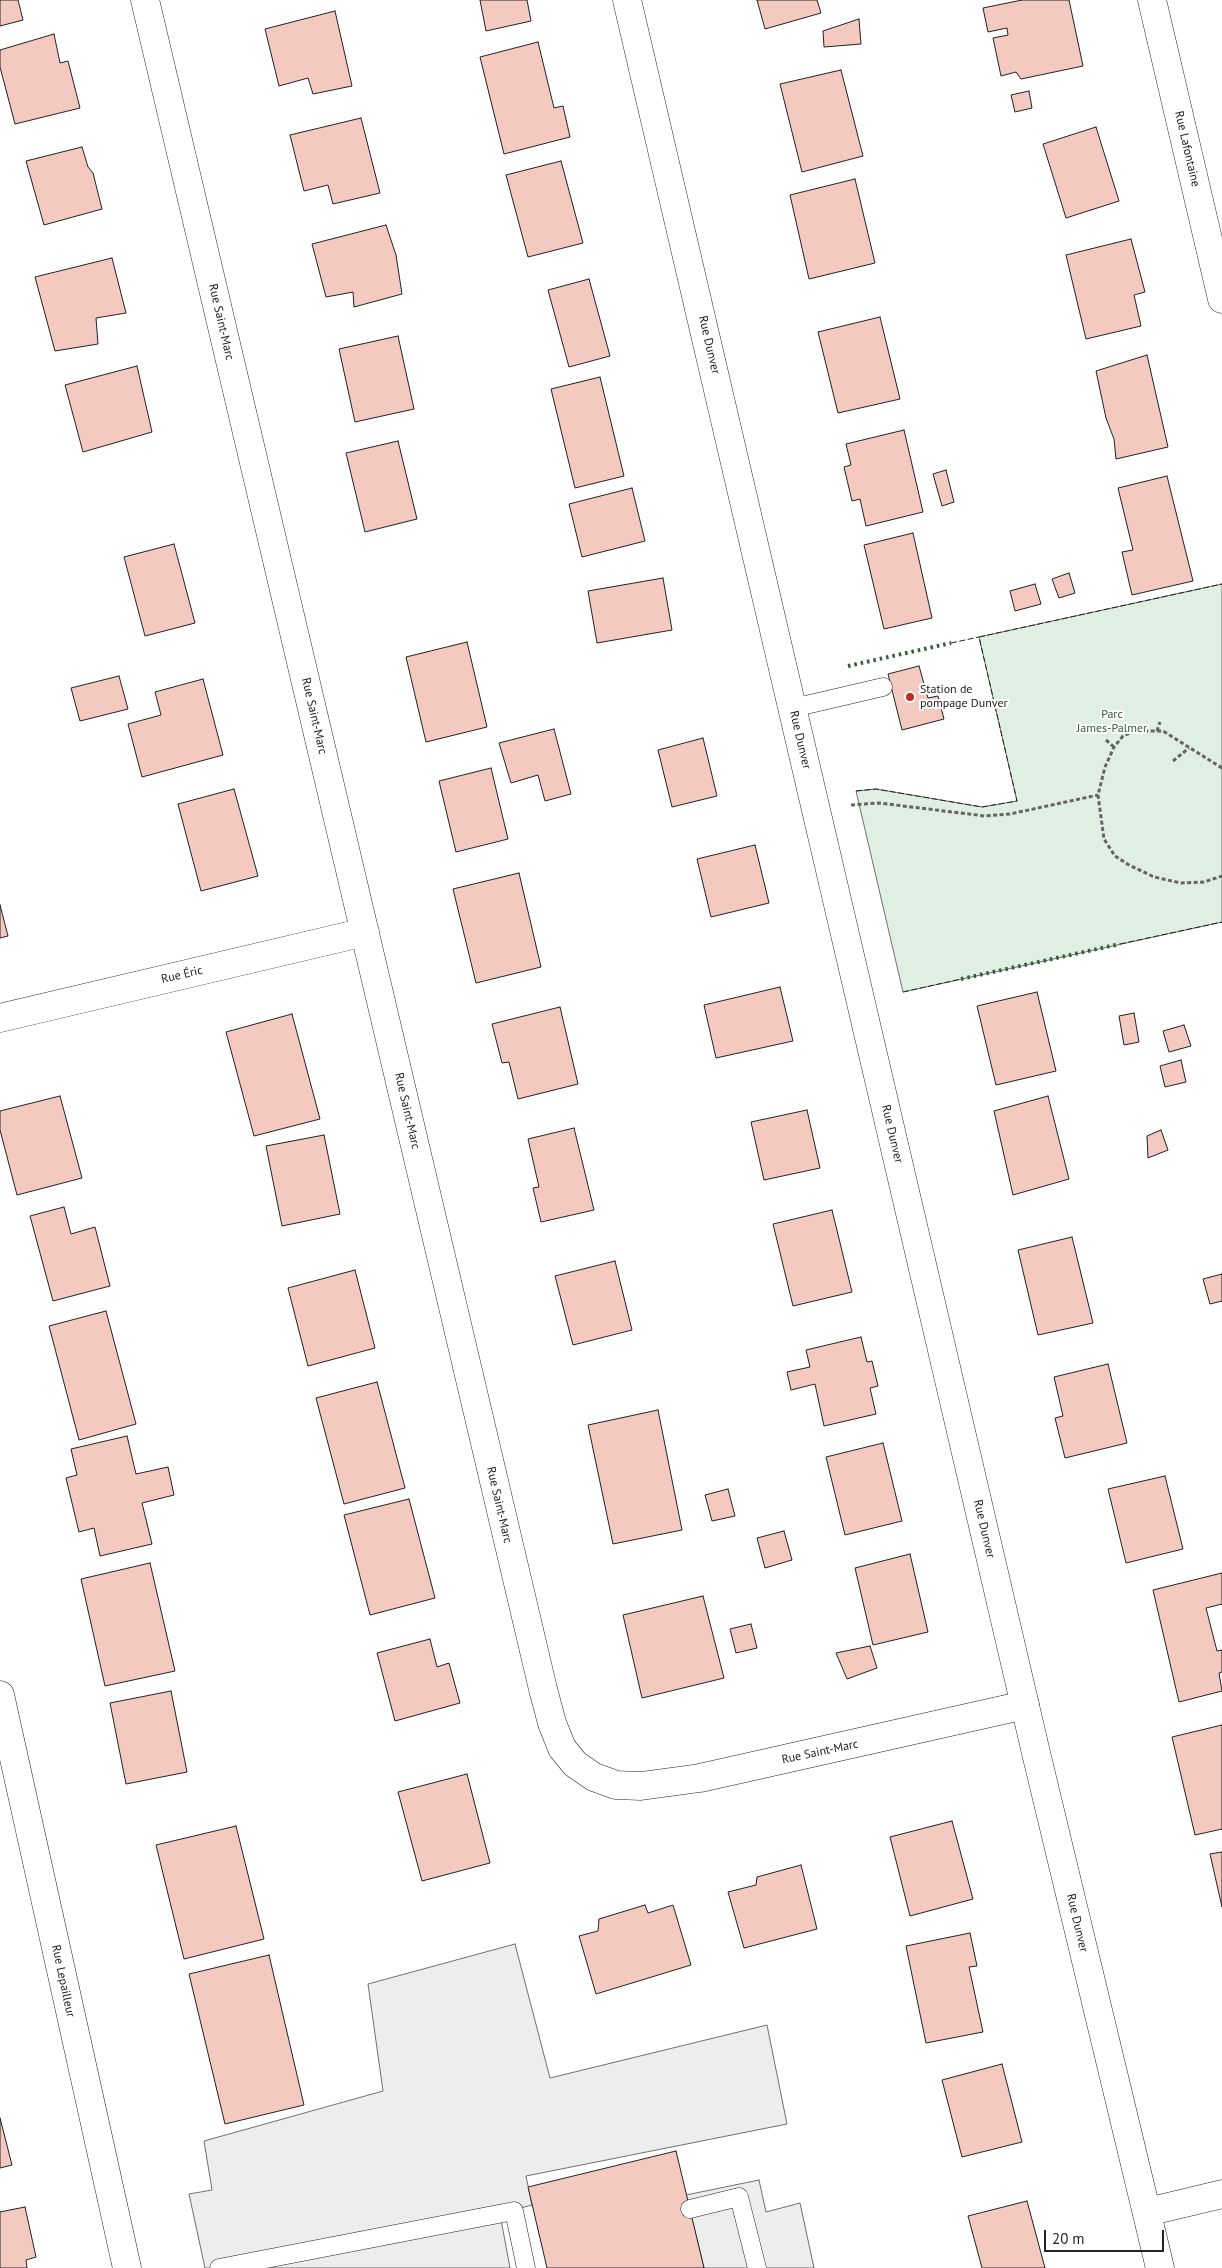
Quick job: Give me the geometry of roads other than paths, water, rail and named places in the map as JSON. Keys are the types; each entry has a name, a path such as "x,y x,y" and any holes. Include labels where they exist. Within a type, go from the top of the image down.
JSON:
{"street":[{"name":"Rue Saint-Marc","path":"145,0 543,1689 552,1723 562,1748 575,1764 594,1776 616,1784 641,1786 709,1776 1025,1705"},
{"name":"Rue Dunver","path":"627,0 1025,1705 1160,2268"},
{"name":"Rue Lafontaine","path":"1152,0 1222,299"},
{"name":"Rue Éric","path":"0,1018 365,932"},
{"name":"Rue Lepailleur","path":"0,1695 127,2268"},
{"path":"1147,2212 1222,2194"}],"lane":[{"path":"793,708 883,687"},
{"path":"690,2209 739,2197 757,2268"},
{"path":"219,2268 514,2211 526,2268"}],"place":[{"name":"Station de pompage Dunver","path":"910,697"}],"park label":[{"name":"Parc James-Palmer","path":"1112,722"}]}
